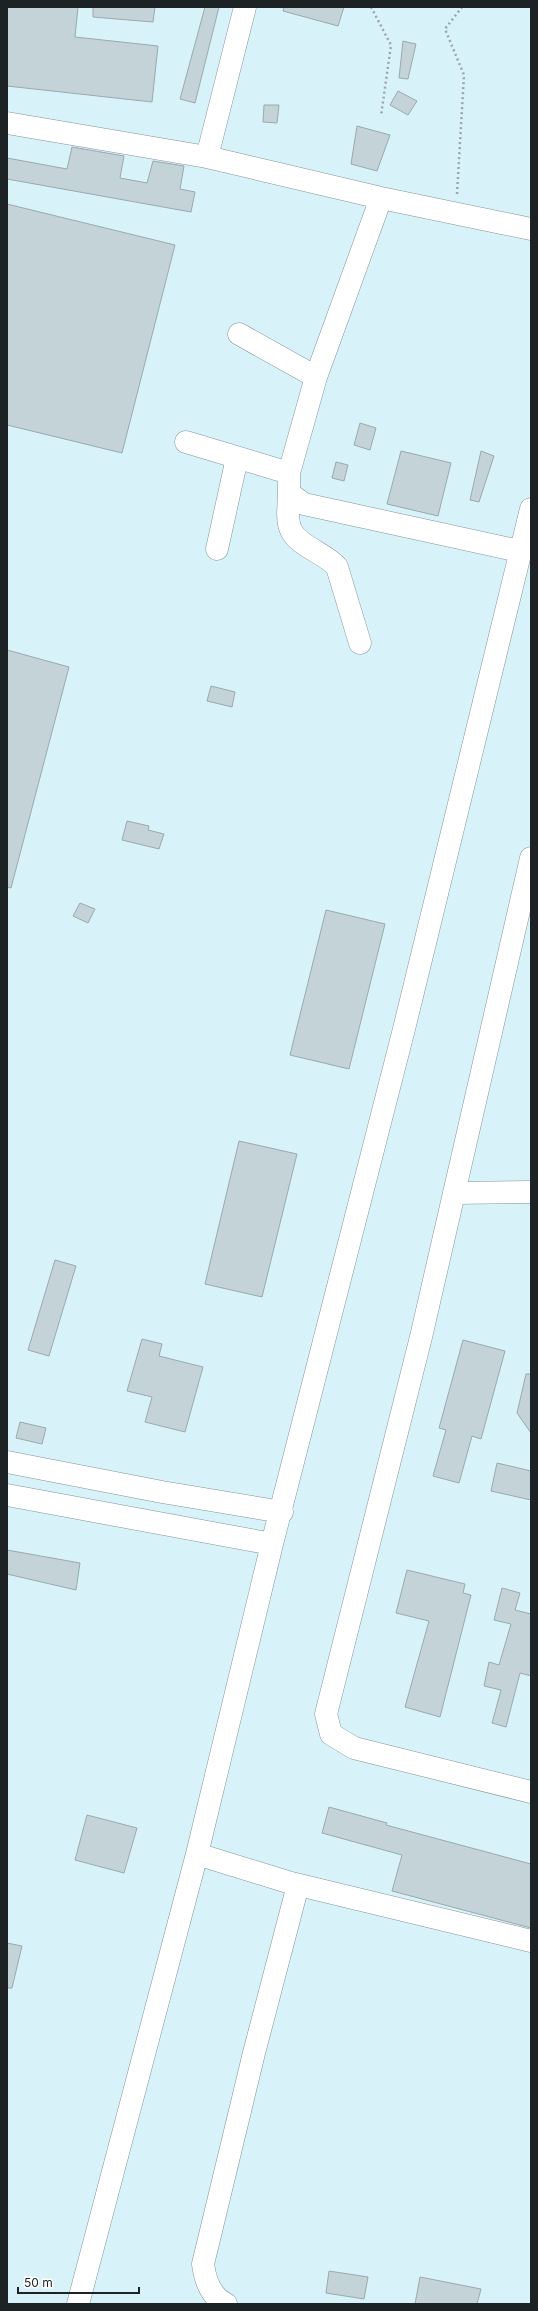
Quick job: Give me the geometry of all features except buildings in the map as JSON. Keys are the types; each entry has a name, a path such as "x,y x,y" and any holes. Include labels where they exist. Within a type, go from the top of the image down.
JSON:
{"street":[{"path":"207,157 245,7"},
{"path":"7,123 207,157 381,198 531,229"},
{"path":"360,643 337,567 330,558 298,540 291,530 289,483 316,377 381,198"},
{"path":"239,334 316,377"},
{"path":"186,442 237,458 289,483 304,504 519,551"},
{"path":"217,549 237,458"},
{"path":"78,2304 197,1854 272,1544 282,1512 404,1029 519,551 531,509"},
{"path":"531,858 483,1060 454,1193 382,1495 326,1714 331,1734 354,1748 531,1792"},
{"path":"454,1193 531,1192"},
{"path":"7,1462 162,1492 282,1512"},
{"path":"7,1495 272,1544"},
{"path":"197,1854 298,1885 531,1941"},
{"path":"226,2304 214,2292 205,2279 203,2264 254,2053 298,1885"}],"path":[{"path":"371,7 391,45 381,116"},
{"path":"456,213 464,75 445,29 462,7"}],"shaded area":[{"path":"7,7 531,7 531,2304 7,2304"}]}
